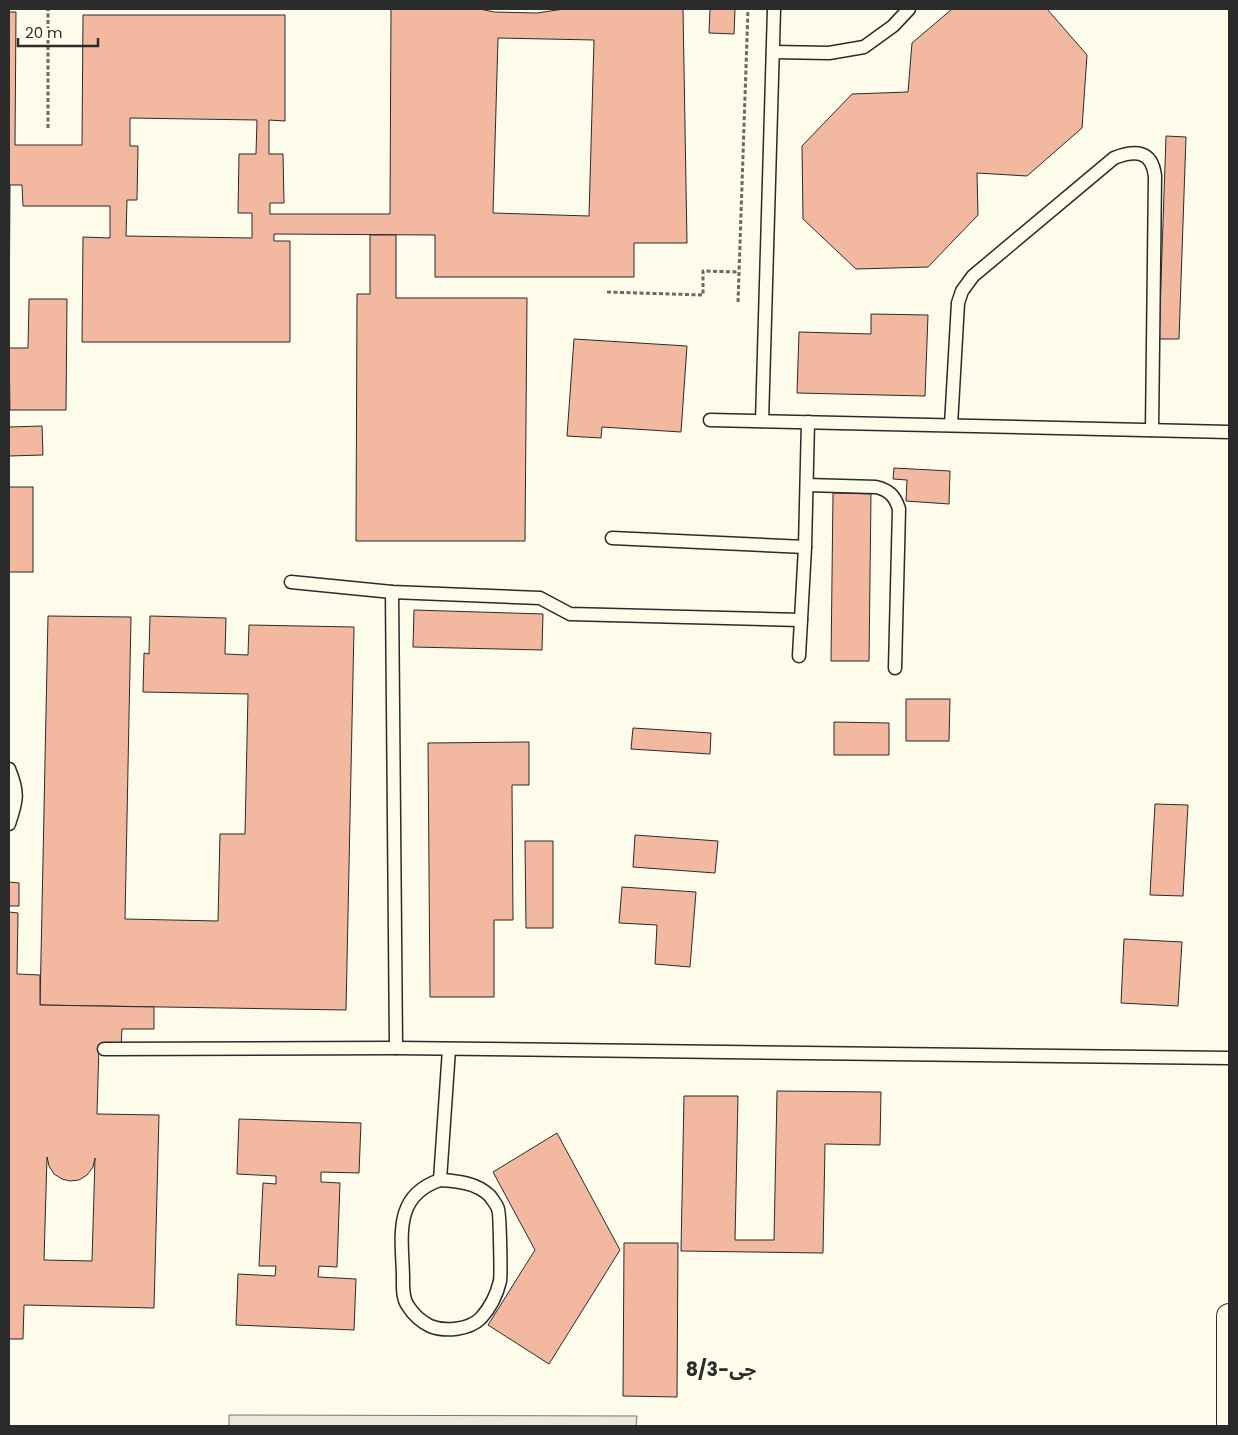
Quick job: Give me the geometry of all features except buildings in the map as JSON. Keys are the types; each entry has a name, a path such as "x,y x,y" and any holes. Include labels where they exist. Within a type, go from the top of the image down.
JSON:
{"street":[{"path":"1229,1316 1229,1426"}],"lane":[{"path":"762,421 774,9"},
{"path":"772,52 829,52 864,47 893,26 909,9"},
{"path":"951,426 958,304 962,291 972,276 1114,158 1128,152 1140,153 1148,158 1154,166 1155,176 1152,430"},
{"path":"710,420 1229,432"},
{"path":"799,656 805,547 808,422"},
{"path":"807,485 876,486 885,489 896,500 899,509 895,668"},
{"path":"612,538 805,547"},
{"path":"291,582 392,592 540,598 570,614 801,620"},
{"path":"392,592 396,1048"},
{"path":"9,769 16,787 15,806 9,824"},
{"path":"104,1049 396,1048 1229,1058"},
{"path":"440,1180 449,1049"},
{"path":"440,1180 457,1181 476,1186 490,1196 498,1209 500,1280 488,1308 480,1319 468,1327 448,1329 431,1326 418,1318 406,1304 403,1290 402,1221 408,1205 417,1192 427,1185 440,1180"}],"path":[{"path":"48,9 48,128"},
{"path":"738,302 748,9"},
{"path":"607,292 702,295 703,272 739,272"}],"shaded area":[{"path":"229,1415 637,1416 636,1426 229,1426"}],"district":[{"name":"جی-8/3","path":"721,1369"}]}
